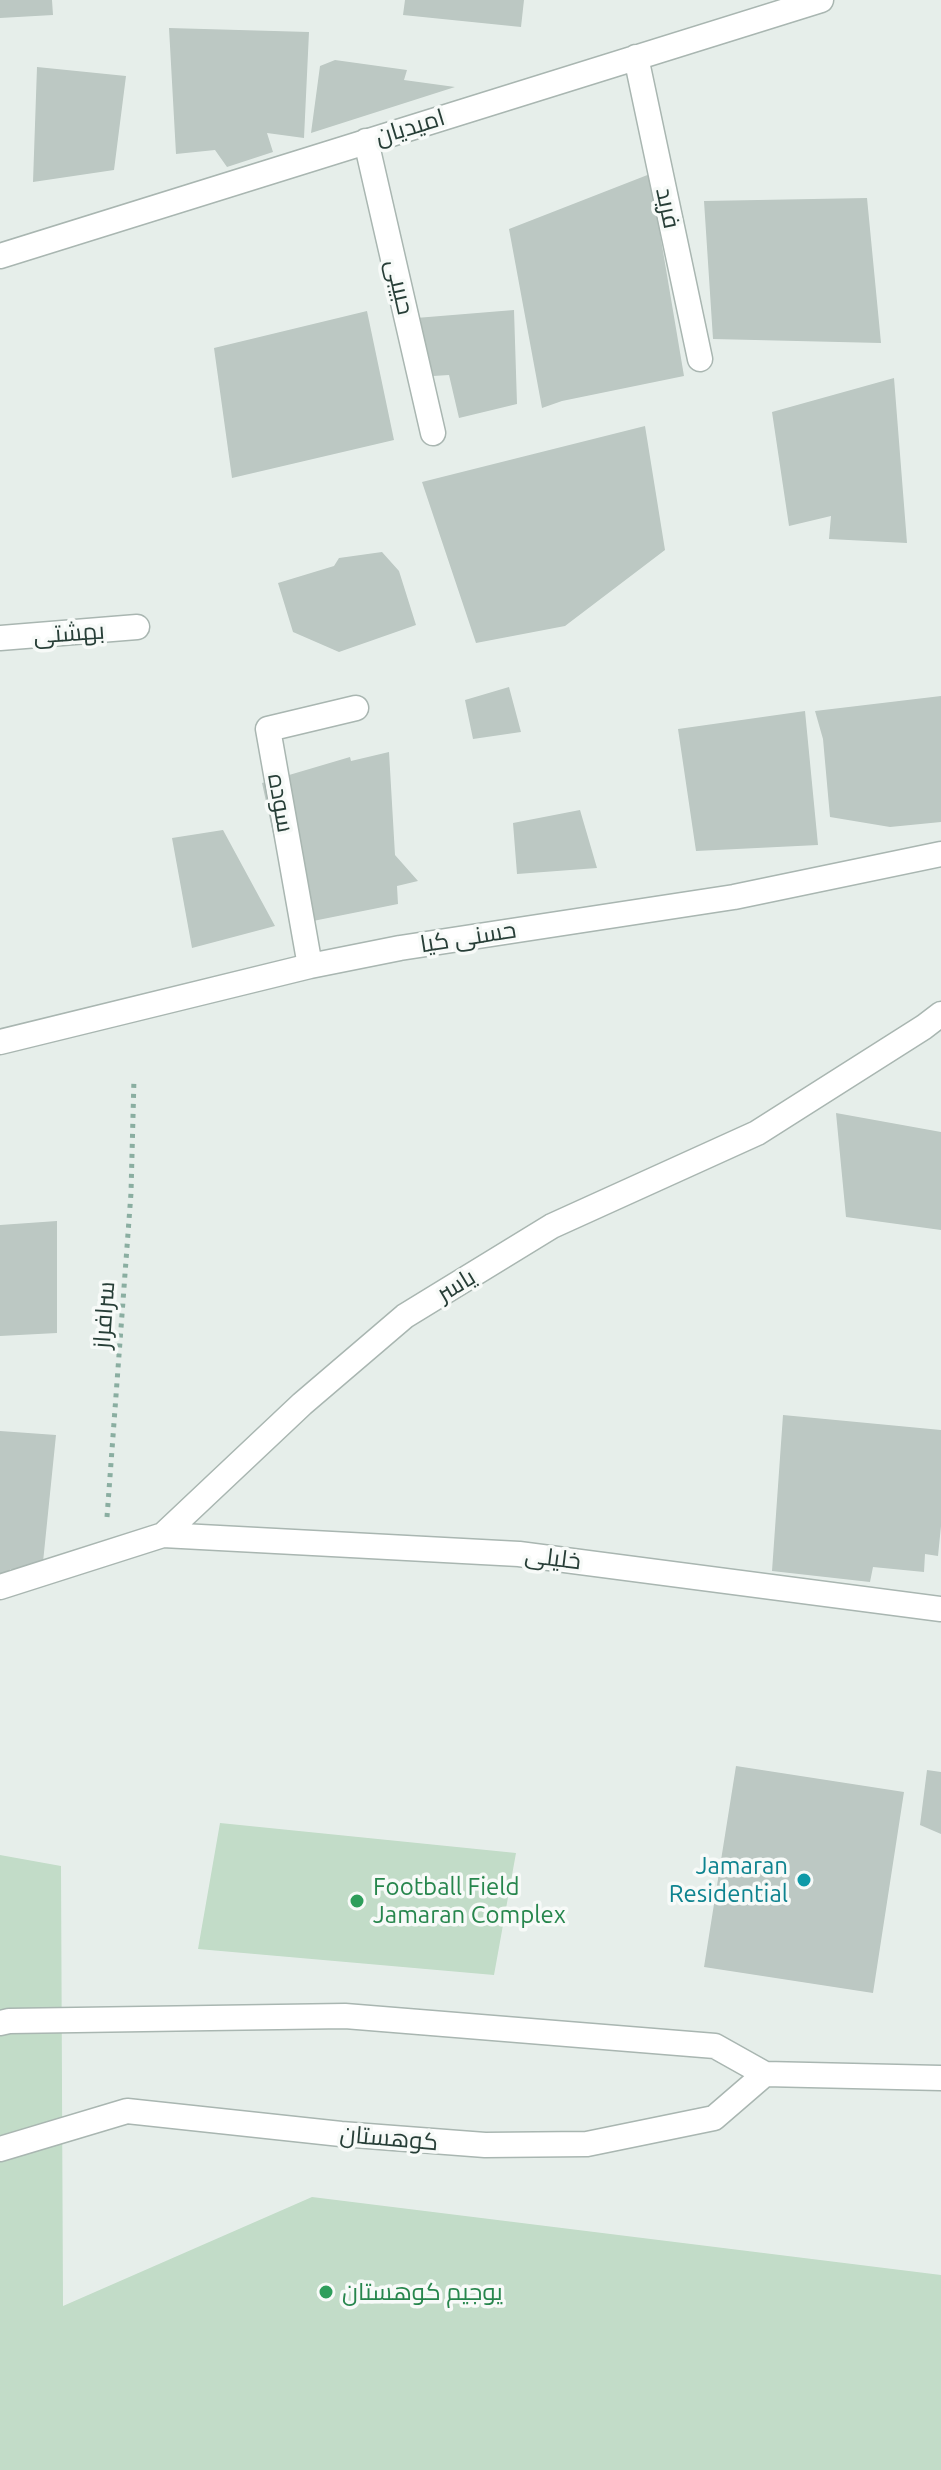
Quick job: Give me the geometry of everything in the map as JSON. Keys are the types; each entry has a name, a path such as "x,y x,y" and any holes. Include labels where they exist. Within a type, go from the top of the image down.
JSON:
{"street":[{"name":"امیدیان","path":"0,256 821,0"},
{"name":"فرید","path":"636,57 700,359"},
{"name":"حبیبی","path":"366,141 433,433"},
{"name":"بهشتی","path":"0,638 137,627"},
{"name":"سوده","path":"310,966 268,729 356,708"},
{"name":"حسنی کیا","path":"0,1042 310,966 400,948 734,897 941,854"},
{"name":"یاسر","path":"0,1587 163,1535 302,1404 405,1316 552,1226 757,1133 941,1014"},
{"name":"خلیلی","path":"163,1535 519,1554 941,1609"},
{"path":"0,2023 345,2016 715,2046 765,2074 941,2078"},
{"name":"کوهستان","path":"0,2149 127,2111 341,2134 485,2145 587,2144 714,2118 765,2074"}],"path":[{"name":"سرافراز","path":"104,1554 131,1193 134,1078"}],"green space":[{"name":"Football Field Jamaran Complex","path":"220,1823 516,1853 494,1975 198,1949"},
{"path":"0,1855 61,1866 63,2306 312,2197 941,2275 941,2470 0,2470"}],"building":[{"path":"0,0 52,0 53,15 0,18"},
{"path":"405,0 524,0 521,27 403,15"},
{"path":"169,28 309,32 304,138 267,133 273,152 227,167 215,150 176,154"},
{"path":"335,60 407,70 404,80 455,87 311,133 320,66"},
{"path":"37,67 126,76 114,170 33,182"},
{"path":"650,174 684,376 562,401 542,408 509,229"},
{"path":"867,198 881,343 713,339 704,201"},
{"path":"514,310 517,404 459,418 449,375 433,376 416,318"},
{"path":"367,311 394,440 232,478 214,348"},
{"path":"894,378 907,543 829,539 831,516 789,526 772,412"},
{"path":"645,426 665,550 565,626 476,643 422,482"},
{"path":"382,552 399,571 416,625 339,652 293,632 278,583 334,566 339,558"},
{"path":"509,687 521,732 473,739 465,700"},
{"path":"941,696 941,822 890,827 830,817 823,739 815,711"},
{"path":"805,711 818,845 696,851 678,729"},
{"path":"389,752 395,855 418,881 397,886 398,904 293,925 262,783 350,757 351,761"},
{"path":"580,810 597,868 517,874 513,823"},
{"path":"223,830 275,926 192,948 172,838"},
{"path":"836,1113 941,1132 941,1230 846,1217"},
{"path":"57,1221 57,1333 0,1336 0,1225"},
{"path":"783,1415 941,1430 938,1556 925,1554 924,1572 873,1567 870,1582 772,1571"},
{"path":"0,1431 56,1435 42,1572 10,1569 8,1583 0,1582"},
{"name":"Jamaran Residential","path":"736,1766 904,1792 873,1993 704,1967"},
{"path":"927,1770 941,1772 941,1834 920,1825"}],"place":[{"name":"Jamaran Residential","path":"804,1880"},
{"name":"Football Field Jamaran Complex","path":"357,1901"},
{"name":"یوجیم کوهستان","path":"326,2292"}]}
